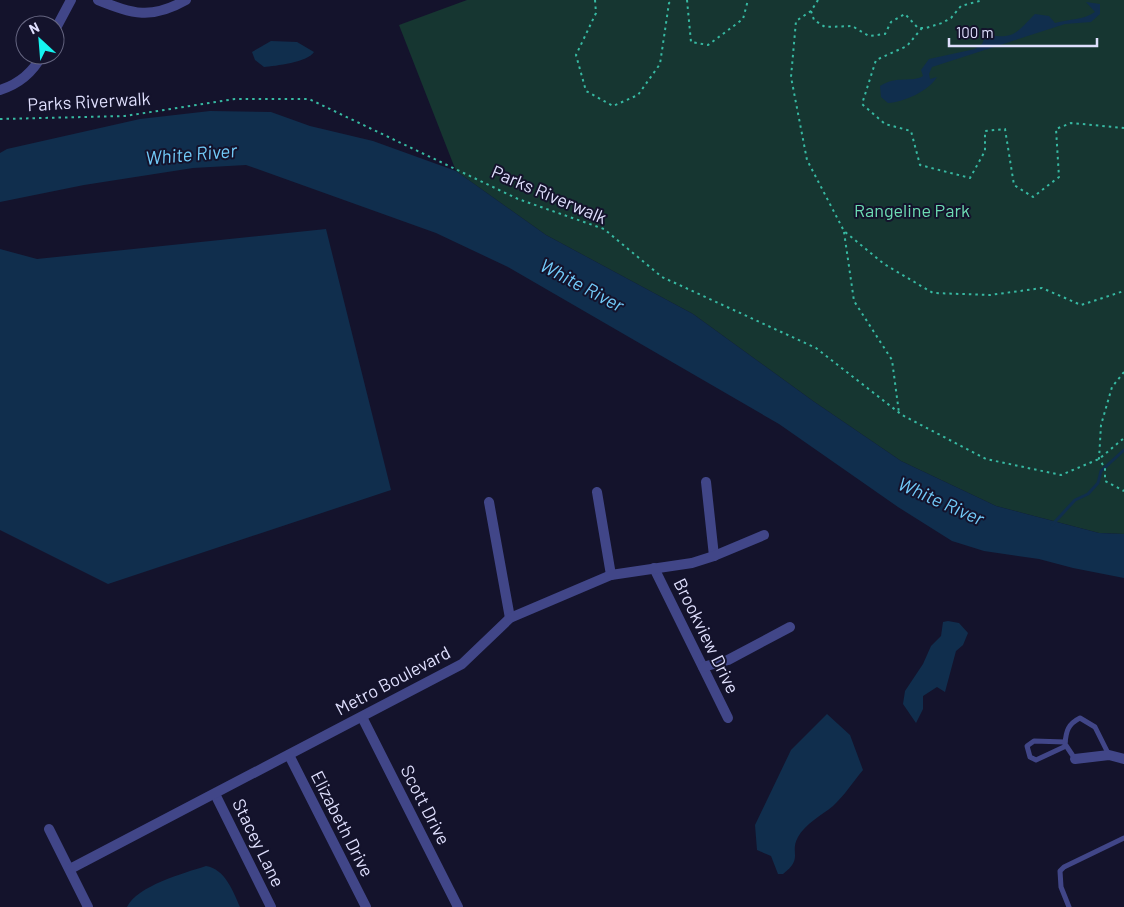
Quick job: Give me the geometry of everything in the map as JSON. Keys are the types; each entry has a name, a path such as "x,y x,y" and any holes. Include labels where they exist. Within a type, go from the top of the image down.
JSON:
{"street":[{"path":"62,15 70,0"},
{"path":"98,0 125,11 141,14 170,8 186,0"},
{"path":"0,90 24,78 37,65"},
{"path":"706,482 714,556"},
{"path":"597,492 611,575"},
{"path":"489,502 510,618"},
{"name":"Metro Boulevard","path":"70,869 462,664 510,618 611,575 692,563 764,535"},
{"name":"Brookview Drive","path":"654,568 728,718"},
{"path":"703,667 728,660 790,628"},
{"name":"Scott Drive","path":"362,717 458,907"},
{"path":"1075,760 1109,754 1124,759"},
{"name":"Elizabeth Drive","path":"289,755 366,907"},
{"name":"Stacey Lane","path":"216,794 272,907"},
{"path":"49,829 88,907"}],"lane":[{"path":"1075,760 1065,744 1066,730 1073,722 1080,718 1095,727 1109,754"},
{"path":"1034,741 1065,744 1036,760 1030,758 1027,750 1027,746 1034,741"},
{"path":"1069,907 1061,887 1060,871 1064,866 1124,838"}],"path":[{"path":"595,0 596,13 576,55 586,91 613,106 638,95 660,64 669,3 673,0"},
{"path":"687,0 691,42 708,45 743,18 748,0"},
{"path":"818,0 811,11 796,21 791,77 807,160 844,231 854,301 892,360 899,413"},
{"path":"983,0 961,6 951,18 922,28 907,46 876,60 862,104 885,124 911,131 920,166 970,178 985,151 985,131 1005,129 1014,185 1033,197 1059,177 1056,130 1071,123 1124,128"},
{"path":"811,11 814,20 825,27 852,26 869,36 885,34 892,22 905,14 918,28 922,28"},
{"name":"Parks Riverwalk","path":"0,120 125,116 234,99 309,98 518,198 604,229 662,278 816,348 899,413 986,459 1062,475 1099,459 1124,438"},
{"path":"844,231 884,264 933,293 990,294 1042,288 1081,305 1124,290"},
{"path":"1124,372 1112,387 1104,413 1099,459 1105,468 1105,481 1124,491"}],"green space":[{"name":"Rangeline Park","path":"467,0 1124,0 1124,534 1099,533 996,506 901,461 813,401 693,314 546,235 456,171 399,25"}],"water":[{"path":"1086,2 1100,4 1100,14 1091,22 1065,24 932,67 929,74 930,79 937,77 922,91 908,98 888,103 881,97 880,86 886,83 923,76 921,70 929,59 975,49 982,44 986,35 1003,36 1014,33 1035,14 1049,16 1055,23 1086,17 1095,12"},
{"path":"271,41 297,42 314,52 298,61 264,67 255,60 252,52"},
{"name":"White River","path":"210,111 271,112 310,126 373,141 456,171 546,235 693,314 813,401 901,461 996,506 1099,533 1124,534 1124,578 1039,559 984,551 952,541 898,507 779,424 508,267 436,233 246,165 193,168 84,185 0,202 0,153 7,149 140,119"},
{"path":"326,229 391,490 108,584 0,530 0,249 37,259"},
{"path":"943,622 959,623 968,633 963,645 956,651 945,692 937,687 923,696 923,709 916,723 903,704 905,691 923,664 931,646 941,636"},
{"path":"827,714 850,735 863,770 833,806 801,832 795,847 793,864 783,874 778,874 771,856 757,850 755,825 791,750"},
{"path":"206,866 218,871 228,882 240,907 127,907 132,899 140,893 162,881"}],"waterway":[{"path":"1052,525 1075,500 1088,494 1098,483 1101,471 1124,450"}]}
